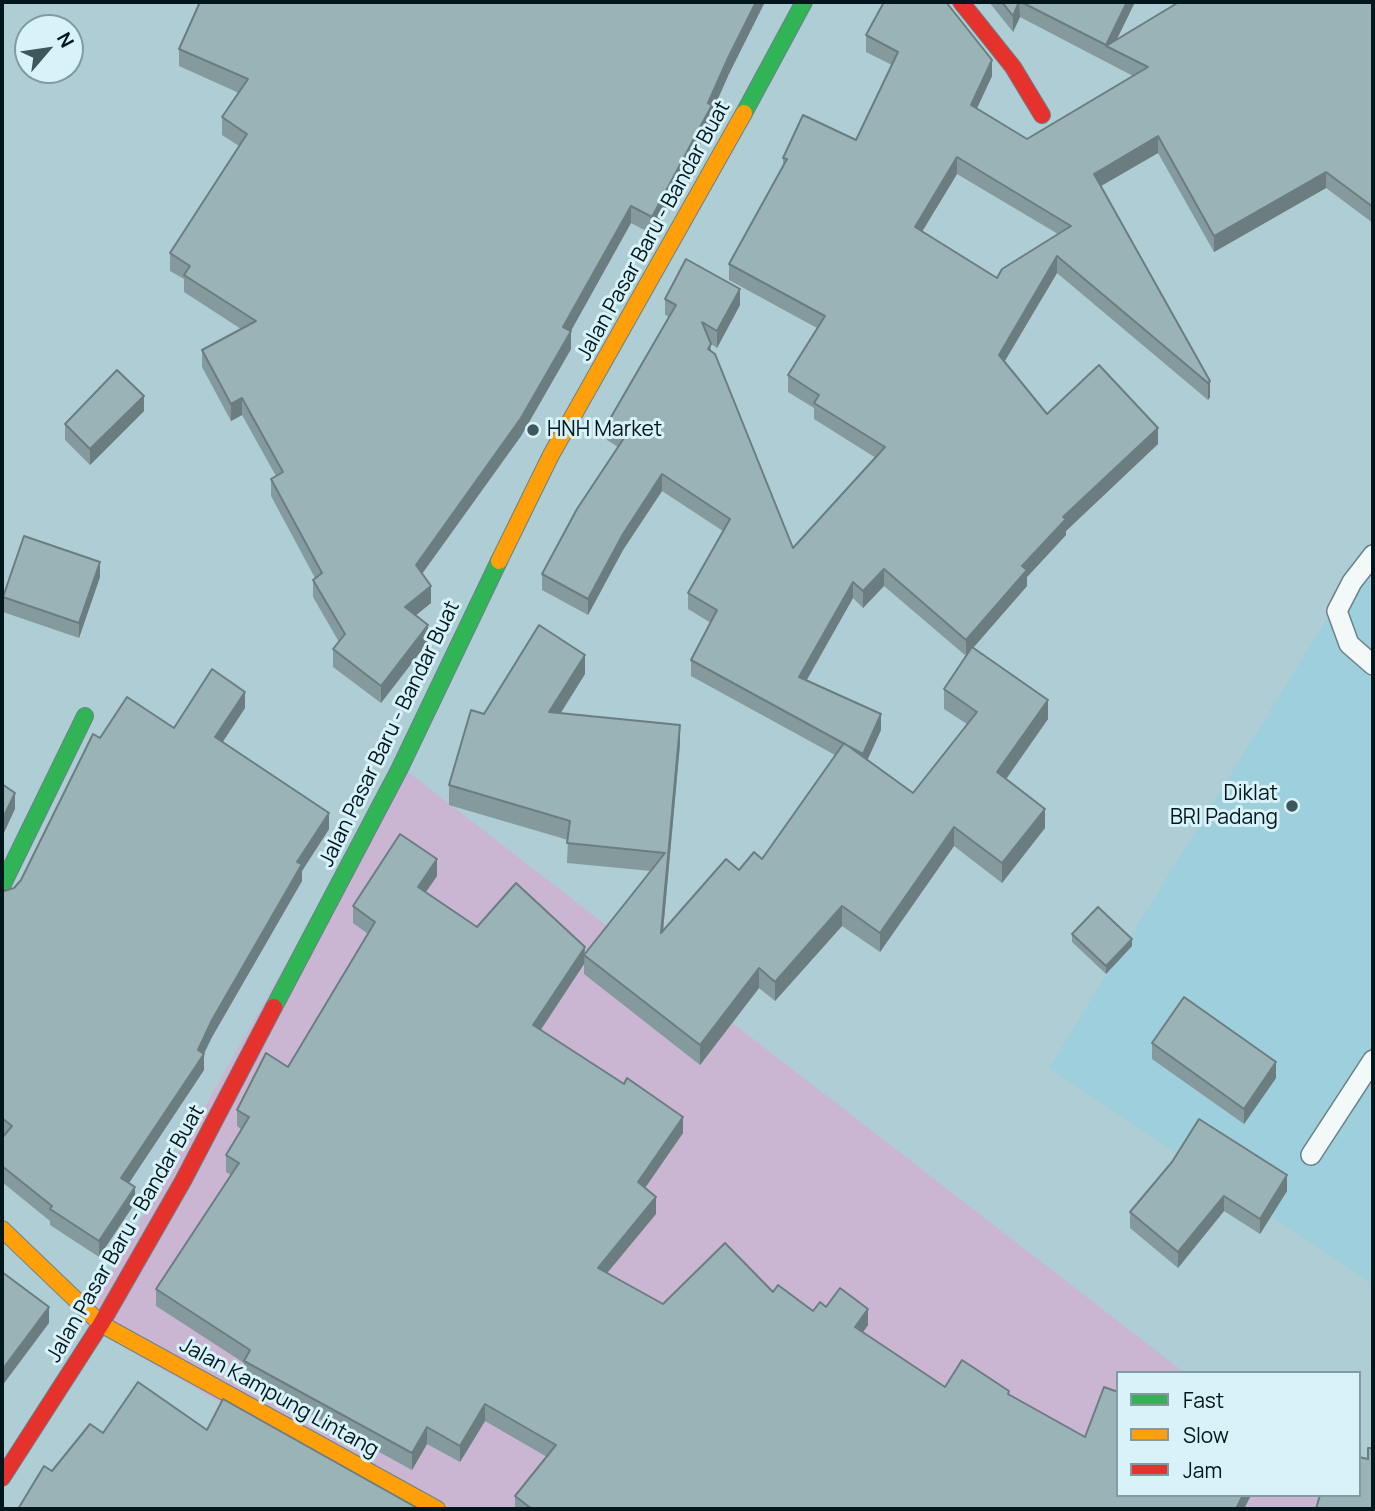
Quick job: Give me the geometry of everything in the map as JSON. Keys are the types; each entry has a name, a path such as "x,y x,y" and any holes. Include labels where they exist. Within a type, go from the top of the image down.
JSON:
{"street":[{"name":"Jalan Pasar Baru - Bandar Buat","path":"2,1478 101,1324 230,1095 399,770 417,727 551,456 687,218 804,2"},
{"path":"961,2 1013,67 1042,115"},
{"path":"2,886 85,716"},
{"name":"Jalan Kampung Lintang","path":"2,1229 101,1324 438,1509"}],"lane":[{"path":"1373,555 1353,582 1337,611 1349,644 1373,665"},
{"path":"1311,1155 1373,1060"}],"shaded area":[{"name":"Diklat BRI Padang","path":"1373,545 1373,1284 1049,1068"},
{"path":"399,765 1182,1371 1116,1371 1116,1497 1347,1497 1362,1509 405,1509 82,1323"}],"building":[{"path":"200,2 756,2 708,103 712,105 652,217 631,206 563,327 571,331 521,418 416,565 431,586 405,607 428,625 381,686 333,649 345,634 313,580 322,573 271,479 283,472 242,398 231,404 202,350 256,321 184,275 190,266 170,253 247,134 222,117 248,79 179,49"},
{"path":"884,2 946,2 992,60 971,105 1027,139 1148,67 1106,46 1179,2 1373,2 1373,207 1326,172 1214,236 1158,136 1094,174 1210,381 1208,383 1057,256 999,355 1047,414 1099,365 1158,428 1063,517 1066,519 1022,566 1027,570 966,640 884,569 863,591 853,582 799,677 881,714 863,754 691,660 717,610 688,593 730,519 662,474 623,534 588,599 542,574 577,509 626,435 607,424 676,305 665,299 686,259 740,289 717,331 702,322 711,344 708,349 715,354 793,548 885,447 814,403 819,395 788,375 825,316 729,264 787,159 783,158 803,115 856,140 898,52 866,35","holes":["957,157 1071,226 1002,269 997,278 915,227"]},
{"path":"1002,2 1019,2 1013,16"},
{"path":"1021,2 1127,2 1106,45"},
{"path":"117,370 144,396 90,449 65,424"},
{"path":"24,536 100,562 79,623 3,597"},
{"path":"539,625 585,655 549,712 680,725 661,933 726,859 739,870 754,852 762,859 844,743 913,793 977,712 944,689 972,647 1048,700 997,772 1045,809 1002,863 954,827 880,933 842,906 775,982 759,968 700,1045 584,955 665,853 567,843 570,821 449,785 471,710 484,714"},
{"path":"212,669 245,692 215,737 329,813 297,862 302,864 212,1020 198,1050 204,1054 121,1178 135,1187 99,1241 50,1209 52,1206 2,1166 2,1138 12,1126 2,1118 2,891 14,888 21,880 93,734 100,738 127,697 174,728"},
{"path":"2,784 15,793 2,820"},
{"path":"400,834 437,859 418,887 477,927 516,883 585,947 533,1025 624,1084 627,1078 683,1117 638,1182 656,1197 598,1268 663,1304 725,1243 773,1292 778,1285 813,1311 820,1302 826,1307 840,1288 868,1309 855,1327 945,1387 962,1360 1009,1391 1008,1394 1085,1437 1104,1387 1116,1391 1116,1497 1242,1497 1236,1509 532,1509 515,1496 556,1445 485,1404 460,1446 427,1427 412,1453 244,1361 250,1350 156,1289 239,1163 226,1155 249,1117 237,1110 266,1053 288,1067 375,922 353,906"},
{"path":"1098,907 1132,939 1106,966 1072,934"},
{"path":"1184,997 1276,1062 1244,1109 1152,1043"},
{"path":"1199,1119 1287,1175 1260,1219 1224,1196 1178,1252 1130,1212 1172,1162"},
{"path":"2,1272 49,1307 2,1370"},
{"path":"138,1382 207,1430 223,1399 419,1509 18,1509 44,1466 52,1471 90,1424 103,1433"},
{"path":"1368,1448 1373,1448 1373,1509 1316,1509 1319,1497 1361,1497 1361,1457 1368,1459"}],"traffic: fast":[{"path":"744,113 804,2"},
{"path":"274,1007 399,770 499,561"},
{"path":"2,886 85,716"}],"traffic: slow":[{"path":"499,561 551,455 744,113"},
{"path":"2,1229 101,1324 437,1509"}],"traffic: jam":[{"path":"961,2 1013,67 1042,115"},
{"path":"2,1478 101,1324 183,1181 274,1007"}],"place":[{"name":"HNH Market","path":"533,430"},
{"name":"Diklat BRI Padang","path":"1292,806"}]}
